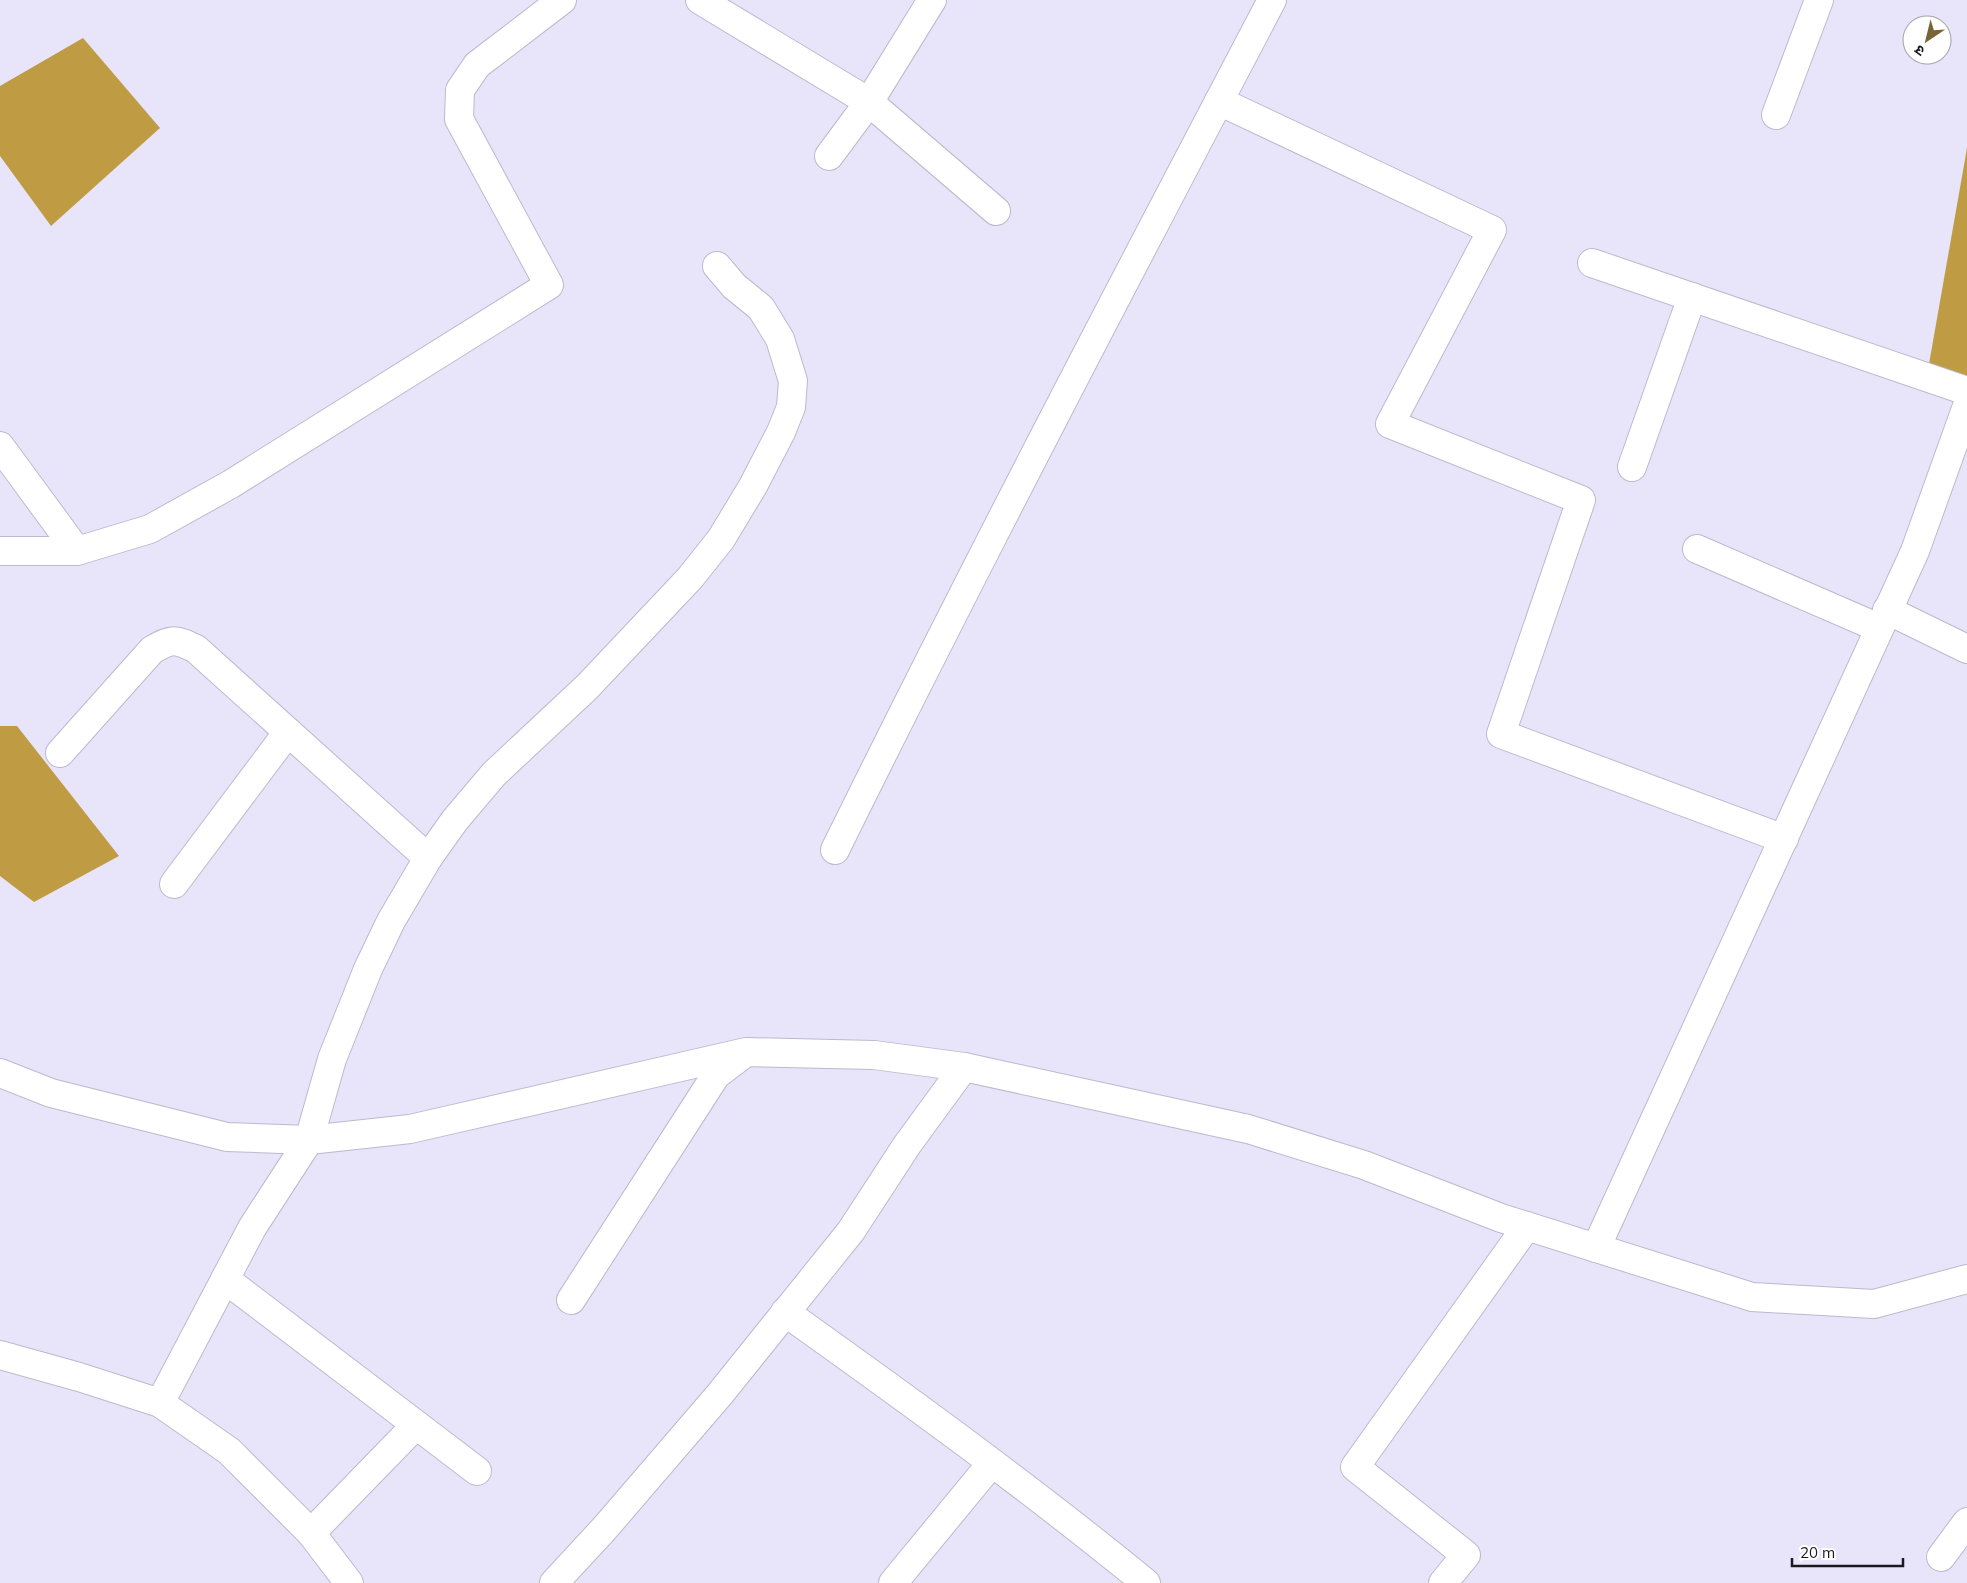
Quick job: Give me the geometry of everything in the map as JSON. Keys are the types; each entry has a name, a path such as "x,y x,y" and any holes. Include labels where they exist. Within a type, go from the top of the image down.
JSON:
{"street":[{"path":"0,551 77,551 150,529 230,484 549,285 459,119 460,90 477,65 562,0"},
{"path":"700,0 869,102 996,211"},
{"path":"829,156 869,102 932,0"},
{"path":"834,850 921,674 1272,0"},
{"path":"1776,115 1818,0"},
{"path":"1219,101 1492,230 1390,424 1581,500 1501,734 1784,839"},
{"path":"1592,263 1967,392"},
{"path":"160,1403 252,1228 309,1140 332,1059 368,969 391,921 428,858 455,820 494,774 587,687 690,578 721,539 753,486 781,432 791,406 793,381 780,339 761,308 734,286 717,266"},
{"path":"1632,466 1692,297"},
{"path":"1596,1248 1915,551 1967,406"},
{"path":"0,446 77,551"},
{"path":"1697,549 1967,649"},
{"path":"60,753 152,650 168,641 180,641 196,650 428,858"},
{"path":"174,884 288,732"},
{"path":"0,1073 51,1093 228,1137 309,1140 410,1128 746,1052 874,1055 964,1067 1248,1129 1364,1165 1527,1226 1752,1297 1874,1304 1967,1280"},
{"path":"571,1300 716,1075 746,1052"},
{"path":"554,1583 604,1529 720,1394 850,1231 907,1145 964,1067"},
{"path":"1443,1583 1466,1555 1355,1467 1527,1226"},
{"path":"225,1279 477,1471"},
{"path":"785,1312 896,1391 1101,1546 1146,1583"},
{"path":"2,1361 79,1377 160,1403 229,1451 311,1533 349,1583"},
{"path":"311,1533 416,1425"},
{"path":"893,1583 991,1464"},
{"path":"1941,1557 1967,1522"}],"shaded area":[{"path":"83,38 160,128 51,226 0,156 0,86"},
{"path":"1967,148 1967,393 1929,364"},
{"path":"0,726 17,726 119,856 34,902 0,876"}]}
